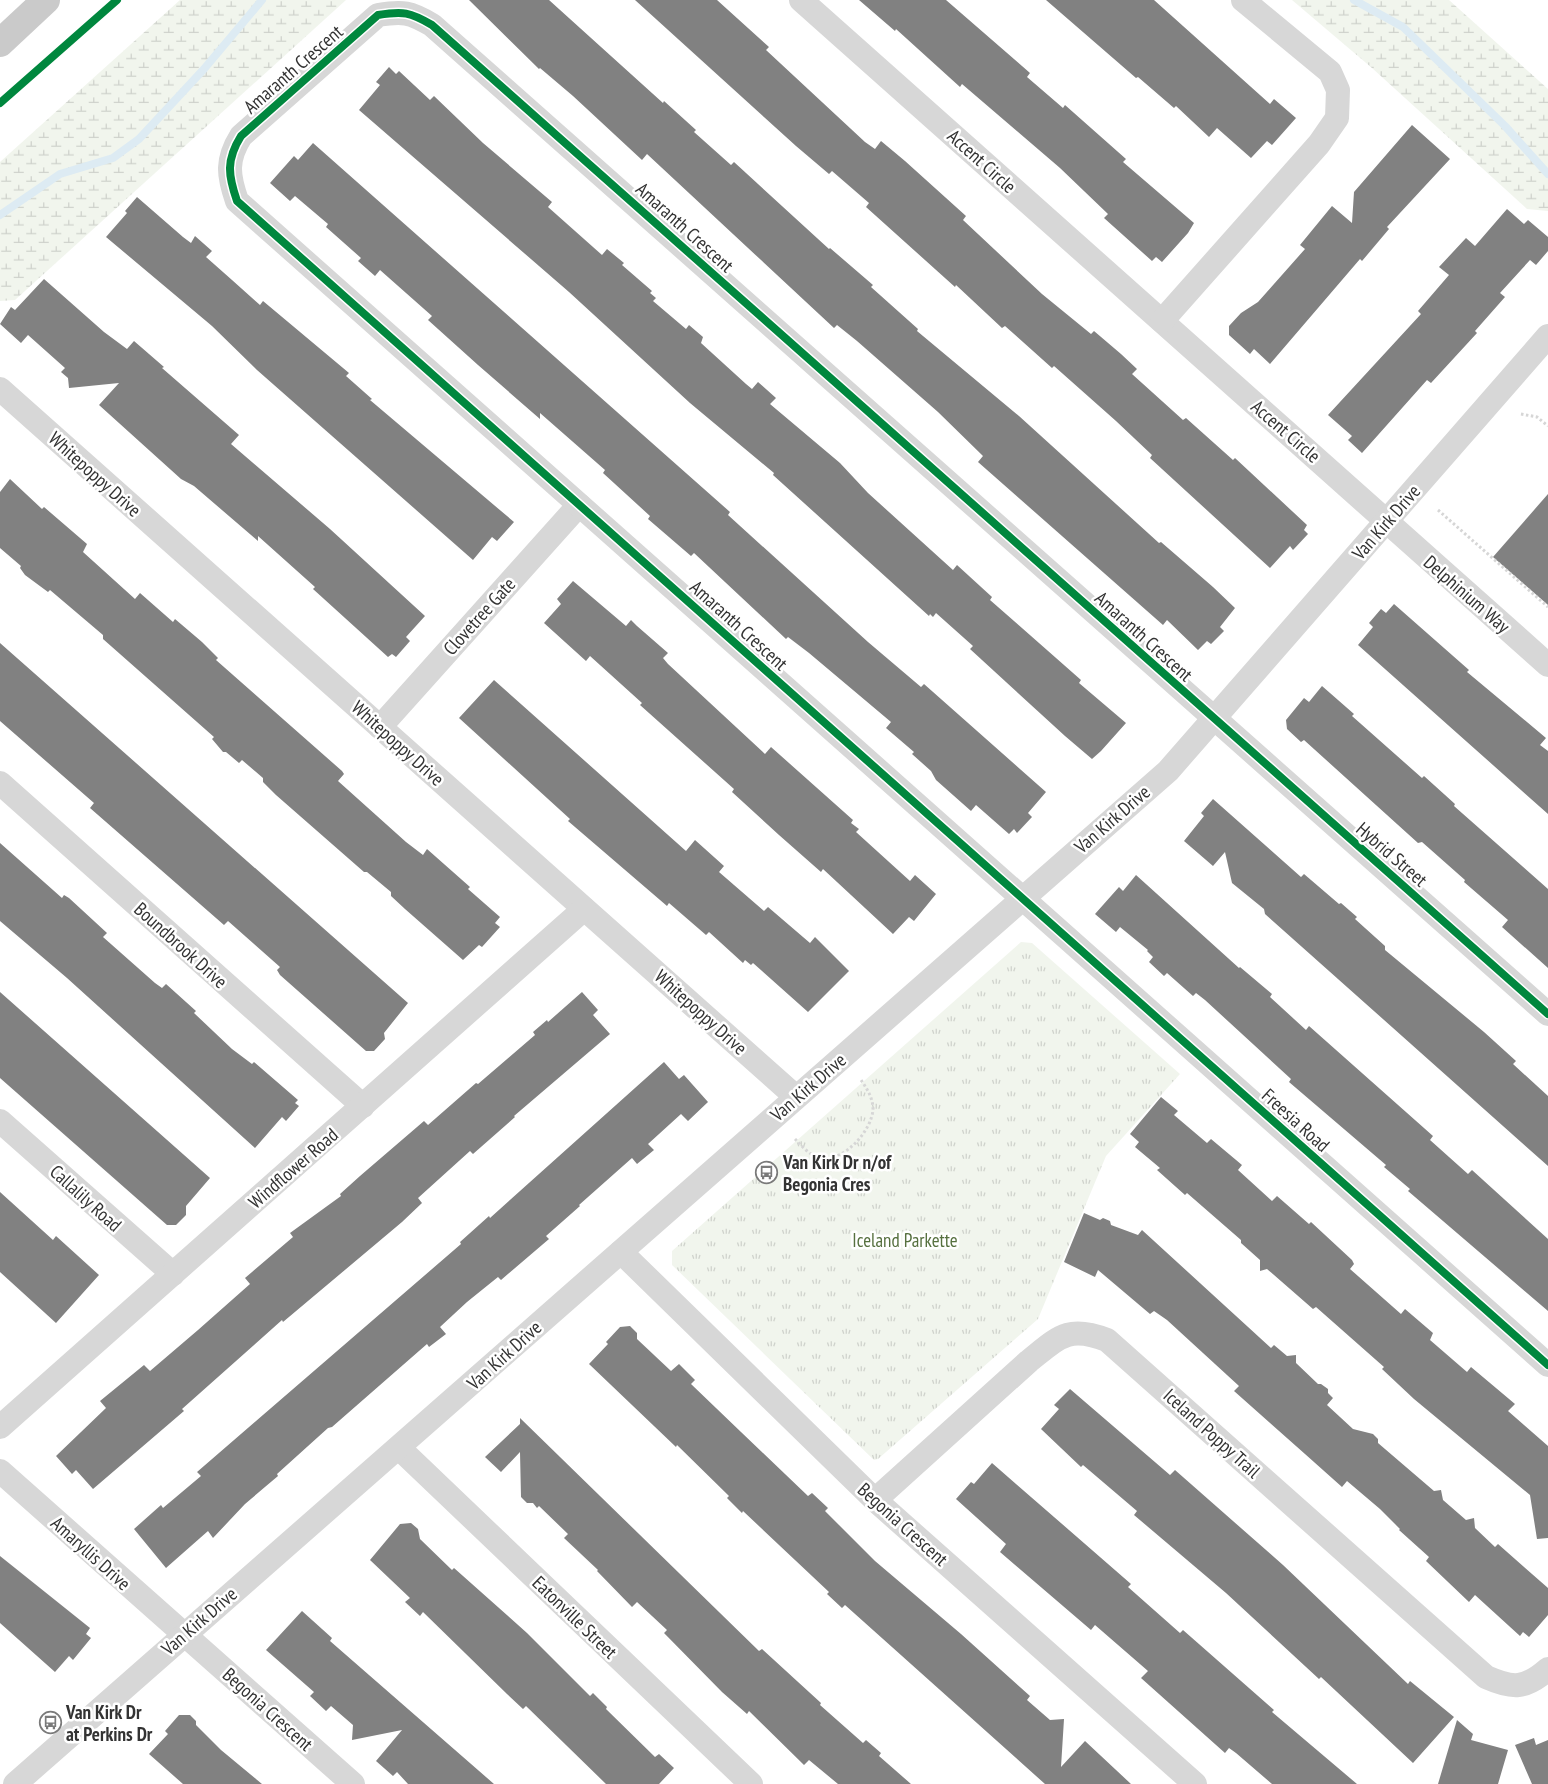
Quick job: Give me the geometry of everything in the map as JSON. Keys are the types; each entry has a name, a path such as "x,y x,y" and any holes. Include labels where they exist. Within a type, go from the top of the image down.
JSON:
{"main road":[{"path":"0,44 46,0"}],"street":[{"name":"Accent Circle","path":"801,0 1387,521"},
{"path":"1162,321 1319,144 1337,118 1338,90 1330,72 1243,0"},
{"name":"Amaranth Crescent","path":"1022,898 236,201 230,181 230,163 232,150 241,136 378,15 397,12 411,13 432,25 1214,719"},
{"name":"Van Kirk Drive","path":"15,1784 183,1634 400,1448 1168,771 1548,336"},
{"name":"Whitepoppy Drive","path":"0,389 796,1097"},
{"name":"Clovetree Gate","path":"380,727 579,505"},
{"name":"Delphinium Way","path":"1387,521 1548,665"},
{"name":"Hybrid Street","path":"1214,719 1548,1014"},
{"name":"Boundbrook Drive","path":"0,783 363,1106"},
{"name":"Freesia Road","path":"1022,898 1548,1365"},
{"name":"Windflower Road","path":"0,1427 584,909"},
{"name":"Callalily Road","path":"0,1121 173,1274"},
{"name":"Begonia Crescent","path":"621,1252 875,1500 1195,1784"},
{"name":"Iceland Poppy Trail","path":"875,1500 1056,1340 1071,1333 1088,1333 1107,1340 1486,1676 1503,1685 1516,1686 1526,1684 1548,1668"},
{"name":"Eatonville Street","path":"400,1448 751,1784"},
{"name":"Amaryllis Drive","path":"0,1471 183,1634"},
{"name":"Begonia Crescent","path":"183,1634 353,1784"}],"path":[{"path":"1521,414 1537,417 1548,426"},
{"path":"1438,510 1548,607"},
{"path":"795,1139 811,1154 819,1158 828,1158 848,1148 868,1126 873,1108 869,1091 861,1080"}],"green space":[{"path":"180,0 346,0 15,300 0,301 0,162"},
{"path":"1292,0 1449,0 1548,89 1548,211 1527,209 1372,68"},
{"name":"Iceland Parkette","path":"1021,942 1032,943 1180,1074 1106,1156 1038,1319 878,1459 874,1460 672,1265 672,1251"}],"building":[{"path":"469,0 549,0 663,103 664,101 696,130 694,132 731,165 734,162 829,249 873,285 871,287 918,329 917,331 1019,416 1159,543 1161,542 1213,587 1235,608 1220,627 1224,631 1211,644 1207,641 1198,650 1167,620 1163,625 978,462 983,456 938,412 857,341 837,325 834,328 647,154 642,160 573,96 539,69"},
{"path":"635,0 717,0 769,47 766,50 865,142 875,149 881,141 966,216 963,220 1042,294 1091,334 1094,331 1121,354 1137,369 1132,374 1183,420 1186,418 1233,460 1235,458 1307,525 1304,530 1308,534 1293,550 1290,546 1270,568 1150,458 1152,455 1116,421 1054,366 1052,368 1005,326 1002,328 956,285 955,287 866,207 869,203 832,171 829,174 796,146"},
{"path":"859,0 946,0 1030,73 1027,77 1063,108 1065,105 1126,159 1123,162 1194,223 1188,233 1162,262 1156,257 1152,261 1104,218 1108,214 1060,168 962,84 960,87 896,29 895,31"},
{"path":"1046,0 1154,0 1270,104 1274,99 1296,118 1272,145 1267,141 1251,158 1217,128 1209,137 1176,106 1174,108 1138,77 1136,78"},
{"path":"389,67 396,74 399,71 430,100 434,96 483,143 552,202 548,207 602,255 607,249 624,263 622,265 652,291 650,293 656,298 653,301 686,329 689,325 703,337 701,343 746,384 752,389 758,382 776,398 770,404 840,463 868,493 953,570 957,565 992,597 990,600 1081,680 1079,683 1126,723 1101,751 1092,759 1065,736 970,649 973,646 936,613 933,617 930,614 929,616 773,475 774,473 690,403 569,292 359,110 380,85 376,82"},
{"path":"1412,125 1450,159 1387,227 1389,229 1362,261 1360,259 1270,364 1254,349 1250,354 1229,335 1229,326 1241,313 1258,302 1305,249 1300,245 1332,206 1352,223 1354,192"},
{"path":"313,143 730,512 728,515 868,642 921,687 924,684 1046,792 1028,813 1032,817 1017,833 1014,829 1009,834 976,805 971,811 936,780 931,771 912,754 914,752 886,728 891,722 809,653 788,637 786,639 694,553 691,556 648,519 650,516 603,473 605,470 540,413 540,419 478,365 428,320 432,316 380,270 375,276 358,261 361,258 326,227 328,224 295,196 290,201 270,183 294,156 298,160"},
{"path":"137,197 191,243 195,236 212,251 206,257 260,305 263,301 349,373 346,376 372,399 370,400 514,522 497,541 492,537 473,560 257,370 212,326 106,237 127,213 125,211"},
{"path":"1507,209 1524,224 1528,220 1548,237 1548,251 1536,265 1530,260 1500,293 1505,297 1475,331 1477,333 1431,383 1427,380 1362,453 1348,440 1352,436 1328,415 1421,314 1418,311 1449,275 1439,267 1466,238 1475,246"},
{"path":"44,279 104,332 127,349 134,341 164,367 162,368 239,435 231,444 330,529 425,616 406,637 410,641 396,657 392,654 388,657 313,589 315,587 258,536 258,541 194,486 181,479 99,405 119,383 69,388 68,378 61,372 65,368 28,335 21,343 0,324 11,307 15,310"},
{"path":"10,479 42,509 44,507 87,544 83,552 135,599 140,593 173,622 175,619 202,642 218,658 216,660 342,771 344,774 338,781 406,842 423,855 427,849 470,887 468,889 500,917 495,923 500,927 482,947 479,945 463,960 391,896 391,892 367,872 364,872 276,795 263,782 263,778 242,760 239,763 226,752 223,752 212,739 214,737 103,639 103,635 50,590 48,592 25,575 20,568 21,566 0,548 0,492"},
{"path":"1548,494 1548,605 1493,557"},
{"path":"573,581 626,626 631,620 668,653 663,658 668,664 765,754 771,747 853,820 851,823 859,829 856,832 910,881 915,875 936,894 914,921 909,917 893,934 823,869 821,872 732,792 734,789 640,705 642,703 590,656 586,661 544,623 561,604 557,599"},
{"path":"1394,604 1469,670 1467,672 1546,738 1540,745 1548,751 1548,814 1358,645 1373,627 1369,623 1381,609 1386,613"},
{"path":"0,643 408,1003 384,1033 385,1039 374,1051 366,1051 280,975 277,970 280,967 228,921 224,925 90,808 94,803 0,721"},
{"path":"494,680 686,851 695,840 724,866 719,872 764,911 768,907 810,943 815,937 849,971 808,1012 753,963 751,965 745,960 743,963 709,932 706,935 669,903 667,906 568,821 570,819 459,718"},
{"path":"1322,686 1354,714 1352,716 1422,778 1424,776 1455,804 1454,806 1548,889 1548,968 1502,927 1508,920 1464,882 1465,880 1422,842 1418,843 1304,740 1301,742 1287,729 1286,720 1304,698 1309,702"},
{"path":"1213,799 1301,877 1304,874 1357,917 1355,919 1385,946 1385,950 1484,1032 1516,1061 1513,1064 1548,1096 1548,1166 1265,914 1264,909 1232,883 1225,852 1213,866 1184,841 1204,816 1201,813"},
{"path":"0,843 62,898 64,895 69,898 107,933 103,937 155,983 162,988 166,984 196,1011 194,1013 232,1049 252,1064 254,1062 298,1100 295,1103 299,1106 286,1121 282,1117 255,1148 67,978 0,921"},
{"path":"1136,875 1239,968 1272,994 1270,997 1306,1030 1309,1026 1433,1136 1430,1140 1468,1174 1472,1170 1548,1239 1548,1311 1408,1191 1410,1189 1384,1167 1386,1165 1289,1082 1291,1079 1205,1000 1196,993 1193,996 1167,973 1164,976 1149,962 1153,957 1148,950 1120,927 1116,932 1095,914 1119,887 1123,891"},
{"path":"0,992 210,1178 186,1206 186,1215 176,1225 167,1225 0,1078"},
{"path":"582,992 598,1010 593,1015 610,1034 514,1116 473,1154 470,1151 418,1198 422,1203 402,1222 283,1322 282,1320 182,1409 184,1411 93,1489 76,1470 72,1474 56,1456 106,1408 100,1401 144,1365 150,1371 250,1284 245,1278 293,1237 290,1233 341,1196 340,1194 424,1121 428,1125 476,1083 478,1084 535,1035 533,1032 547,1020 548,1022"},
{"path":"664,1062 679,1079 684,1075 708,1102 688,1121 681,1114 648,1144 654,1150 637,1164 632,1158 546,1236 549,1239 501,1280 498,1277 467,1302 440,1327 446,1334 429,1347 427,1344 332,1427 328,1428 277,1474 278,1476 245,1504 213,1538 208,1531 166,1568 134,1529 161,1505 163,1508 201,1476 197,1472 461,1244 460,1242 489,1216 490,1218"},
{"path":"1161,1097 1178,1111 1174,1115 1207,1143 1211,1139 1242,1165 1238,1170 1272,1201 1277,1196 1309,1224 1311,1222 1352,1260 1354,1264 1350,1269 1401,1314 1405,1309 1433,1333 1430,1340 1467,1372 1471,1367 1515,1404 1508,1411 1548,1446 1548,1538 1537,1539 1530,1495 1414,1399 1382,1369 1384,1367 1316,1307 1313,1309 1267,1269 1260,1271 1260,1260 1241,1243 1241,1240 1187,1193 1185,1195 1157,1170 1160,1168 1135,1147 1139,1142 1130,1134"},
{"path":"0,1192 53,1240 56,1236 99,1275 56,1323 0,1272"},
{"path":"1084,1213 1100,1220 1103,1218 1110,1221 1111,1225 1138,1235 1142,1230 1271,1348 1274,1345 1287,1356 1296,1355 1296,1363 1318,1384 1328,1389 1328,1393 1333,1398 1327,1405 1353,1429 1373,1434 1378,1439 1378,1443 1434,1491 1441,1490 1443,1500 1466,1520 1474,1518 1475,1528 1495,1547 1498,1544 1548,1588 1548,1615 1529,1637 1523,1632 1520,1636 1475,1595 1469,1602 1426,1561 1429,1557 1399,1530 1380,1509 1347,1481 1342,1487 1234,1391 1239,1386 1167,1320 1154,1311 1150,1314 1098,1270 1095,1277 1064,1262"},
{"path":"630,1326 637,1333 637,1339 671,1371 679,1364 695,1380 691,1384 808,1496 812,1493 828,1508 825,1511 875,1561 1030,1696 1027,1700 1050,1720 1064,1719 1061,1767 1085,1741 1131,1784 1045,1784 845,1605 842,1608 827,1594 829,1592 743,1511 742,1513 727,1498 729,1496 677,1445 676,1447 589,1364 608,1344 606,1342 620,1327"},
{"path":"1070,1389 1170,1475 1175,1470 1283,1565 1408,1684 1410,1681 1454,1717 1413,1763 1321,1677 1319,1679 1226,1593 1134,1515 1137,1511 1083,1465 1081,1467 1041,1429 1059,1409 1054,1405"},
{"path":"520,1418 759,1651 762,1649 863,1743 866,1740 881,1753 879,1756 911,1784 838,1784 809,1760 804,1765 749,1711 747,1714 722,1692 664,1633 667,1630 637,1602 632,1607 598,1570 564,1538 568,1534 539,1506 537,1508 533,1503 527,1503 521,1497 520,1452 501,1472 485,1457 520,1424"},
{"path":"992,1463 1131,1584 1128,1587 1180,1633 1183,1630 1274,1710 1272,1712 1357,1784 1272,1784 1229,1748 1225,1753 1141,1678 1148,1671 1095,1625 1091,1630 1000,1552 1006,1544 956,1499 971,1482 974,1484"},
{"path":"411,1523 418,1529 420,1539 452,1570 454,1568 527,1633 590,1696 593,1693 607,1707 606,1709 655,1757 659,1754 674,1768 659,1784 606,1784 526,1706 523,1709 507,1694 423,1612 420,1616 405,1602 410,1598 370,1560 400,1524"},
{"path":"0,1556 90,1628 86,1634 91,1638 73,1660 69,1656 55,1672 0,1623"},
{"path":"302,1611 332,1638 330,1641 494,1784 408,1784 397,1772 393,1776 376,1761 402,1730 352,1740 353,1725 331,1706 326,1711 310,1696 314,1692 266,1650"},
{"path":"179,1715 190,1715 196,1721 196,1725 221,1750 262,1784 183,1784 149,1754 168,1734 165,1731"},
{"path":"1457,1720 1473,1734 1471,1740 1508,1750 1498,1784 1438,1784"},
{"path":"1534,1738 1536,1745 1548,1740 1548,1784 1532,1784 1515,1745"}],"waterway":[{"path":"0,215 60,174 113,158 139,139 204,69 262,0"},
{"path":"1354,0 1403,27 1505,126 1548,174"}],"cycle path":[{"path":"0,103 117,0"},
{"path":"1548,1014 432,25 412,15 394,13 378,15 241,136 233,153 230,168 237,201 1548,1365"}],"place":[{"name":"Van Kirk Dr n/of Begonia Cres","path":"767,1173"},
{"name":"Van Kirk Dr at Perkins Dr","path":"50,1723"}]}
